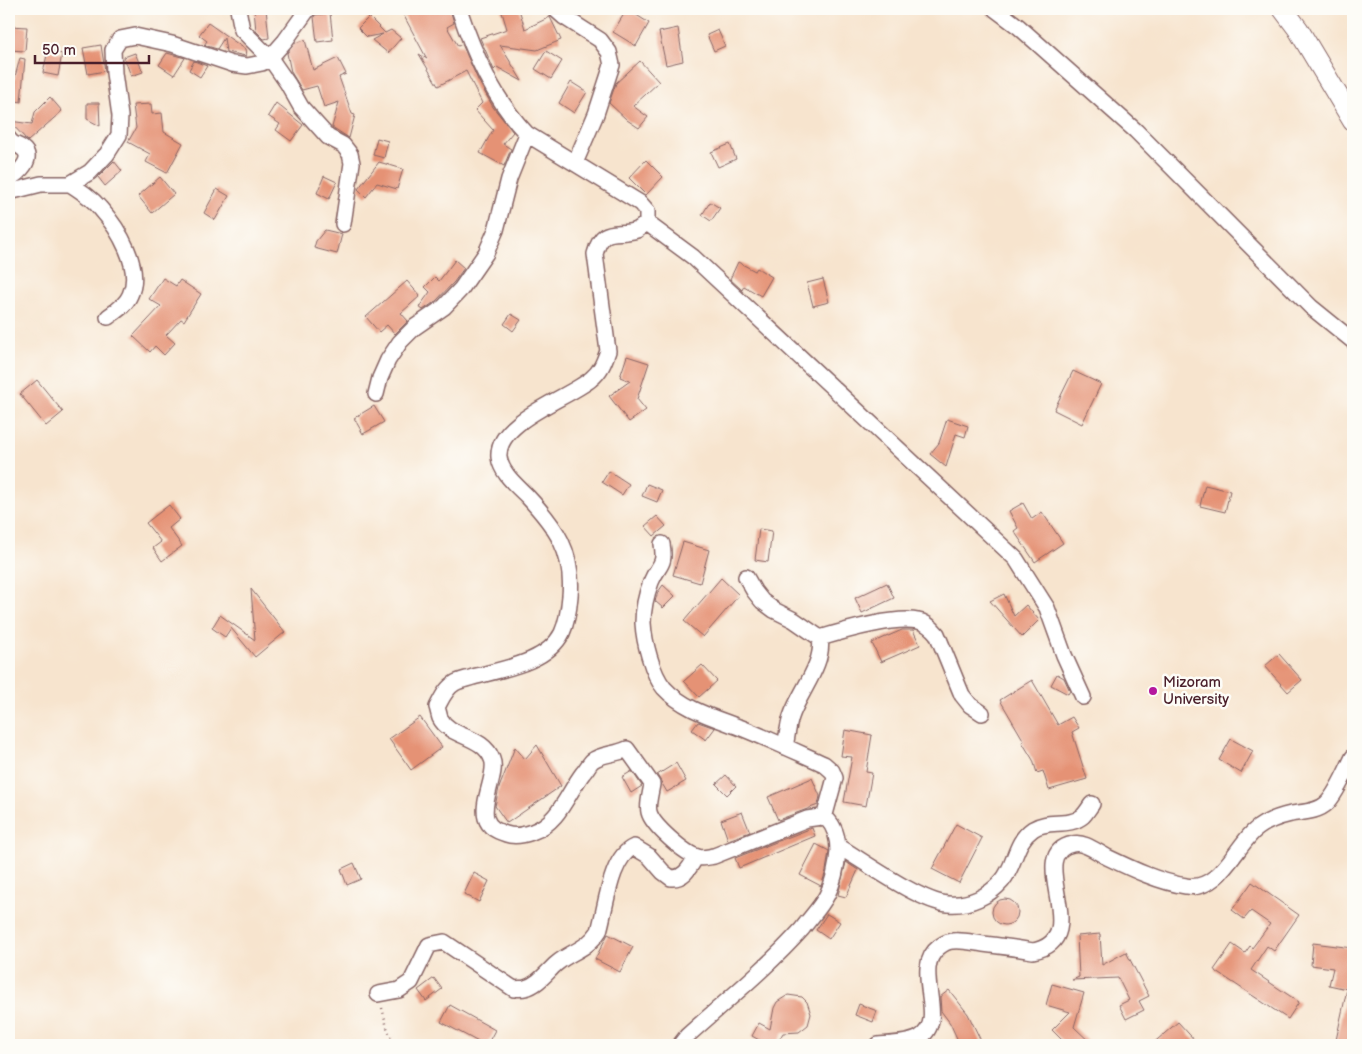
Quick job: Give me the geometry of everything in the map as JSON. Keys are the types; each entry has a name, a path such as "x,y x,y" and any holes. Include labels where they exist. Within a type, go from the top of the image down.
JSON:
{"street":[{"path":"238,9 242,30 270,58 300,106 328,136 343,145 352,158 343,224"},
{"path":"9,192 41,184 70,184 90,172 107,154 119,135 120,116 113,50 120,39 135,36 163,42 232,64 247,66 262,63 270,58 308,9"},
{"path":"459,9 485,73 514,121 528,134 640,203 647,211 647,223"},
{"path":"555,9 600,40 609,52 612,65 596,114 575,163"},
{"path":"995,9 1019,27 1136,131 1311,307 1353,341"},
{"path":"1283,9 1298,29 1353,121"},
{"path":"376,394 380,378 388,360 400,342 444,307 461,289 486,253 496,230 509,179 528,134"},
{"path":"9,139 27,154 27,161 16,175 9,178"},
{"path":"70,184 100,207 121,237 130,254 133,272 130,295 123,305 108,317"},
{"path":"647,223 692,257 1016,559 1047,608 1064,655 1083,697"},
{"path":"647,223 637,230 606,234 598,243 595,254 608,350 603,366 591,380 553,401 507,433 501,444 499,457 504,472 547,517 559,535 568,555 571,579 568,608 562,633 551,647 537,658 455,682 444,693 438,707 441,719 452,730 470,737 488,749 494,762 485,803 486,820 494,830 509,835 525,834 541,829 556,816 579,778 592,762 604,755 617,754 628,750 652,784 649,812 657,826 696,857 714,856 767,833 814,817 824,818 829,821 838,846 834,878 827,897 783,950 686,1036 680,1045"},
{"path":"662,544 664,557 662,565 652,581 645,602 643,621 644,640 653,667 662,685 674,698 694,710 824,764 832,771 835,778 824,818"},
{"path":"746,578 762,601 820,638 822,647 819,658 791,717 785,747"},
{"path":"820,638 853,628 909,620 919,621 930,626 937,634 962,695 970,705 982,713"},
{"path":"878,1045 909,1042 921,1037 926,1031 931,1021 932,1009 927,972 929,961 934,951 942,944 953,941 1033,951 1051,945 1058,934 1060,924 1053,869 1056,857 1063,848 1074,843 1085,845 1108,857 1163,880 1188,887 1202,885 1217,876 1254,831 1269,821 1289,814 1315,810 1326,804 1353,757"},
{"path":"838,846 929,899 948,904 961,903 977,899 996,888 1005,878 1015,852 1023,838 1033,829 1044,824 1071,822 1083,816 1092,804"},
{"path":"378,994 399,990 411,982 428,945 436,942 444,942 514,989 526,988 536,983 556,964 594,940 599,931 616,868 621,856 628,849 634,846 642,850 671,878 683,875 696,857"}],"path":[{"path":"378,994 388,1031 396,1045"}],"building":[{"path":"254,9 266,9 269,38 264,39 256,31"},
{"path":"413,9 450,9 454,23 447,27 458,46 462,44 478,80 493,107 513,132 503,144 511,149 504,166 480,153 493,130 475,110 482,103 466,71 438,86 419,54 427,59 403,14"},
{"path":"501,9 519,9 525,29 550,17 561,40 537,50 500,45 522,81 497,67 494,70 480,38 507,29"},
{"path":"627,9 649,23 636,46 613,32"},
{"path":"330,13 333,40 317,42 314,17 315,15"},
{"path":"369,17 385,33 391,30 401,38 388,53 372,40 383,34 367,37 358,28"},
{"path":"208,23 245,49 246,56 226,52 224,38 217,49 204,45 207,41 199,35"},
{"path":"9,26 27,27 25,51 9,50"},
{"path":"678,28 683,61 666,65 659,32"},
{"path":"718,30 725,46 714,51 707,35"},
{"path":"305,40 313,70 338,58 346,74 339,77 352,114 355,115 349,138 332,127 339,102 324,107 317,86 302,90 291,72 287,53 295,43"},
{"path":"101,45 105,71 88,74 83,48"},
{"path":"48,50 62,54 58,76 43,73"},
{"path":"546,51 562,61 551,79 535,69"},
{"path":"135,53 143,72 131,76 124,57"},
{"path":"167,53 185,58 174,75 159,65"},
{"path":"20,58 25,59 21,102 9,99"},
{"path":"194,61 207,66 200,77 189,70"},
{"path":"640,61 659,82 633,106 648,117 639,128 627,120 609,103 616,83"},
{"path":"571,82 587,92 574,113 559,103"},
{"path":"50,97 62,111 28,141 9,121 32,124 35,112"},
{"path":"87,103 99,103 100,126 87,119"},
{"path":"276,103 303,125 291,141 276,130 280,124 268,116"},
{"path":"151,104 152,114 162,113 164,132 183,143 167,173 146,162 150,154 128,142 136,128 133,105"},
{"path":"377,138 388,141 384,158 373,155"},
{"path":"730,144 736,159 718,167 711,152"},
{"path":"646,160 663,177 646,195 629,178"},
{"path":"114,161 122,171 105,186 98,177"},
{"path":"379,162 403,169 397,189 377,183 366,197 358,189"},
{"path":"324,176 337,182 329,199 317,193"},
{"path":"160,177 174,194 152,213 138,196"},
{"path":"217,189 229,196 215,220 204,213"},
{"path":"710,202 720,208 711,221 702,215"},
{"path":"325,230 342,234 337,254 314,248 316,241"},
{"path":"455,260 464,268 436,301 423,310 419,307 430,292 425,287 435,277 439,281"},
{"path":"738,262 755,271 757,268 772,277 761,296 744,286 742,290 730,279"},
{"path":"163,278 176,286 180,280 201,294 184,321 181,319 166,335 175,343 164,355 155,346 150,352 133,336 161,306 149,299"},
{"path":"823,279 829,302 813,306 807,283"},
{"path":"407,281 420,296 401,313 408,321 395,334 387,325 379,332 366,317"},
{"path":"511,314 521,320 513,331 504,324"},
{"path":"627,356 649,363 637,399 646,410 629,422 609,396 630,381 620,377"},
{"path":"1073,371 1101,384 1082,424 1054,410"},
{"path":"37,380 63,412 46,426 20,394"},
{"path":"374,406 384,422 363,434 354,418"},
{"path":"947,419 968,426 965,437 956,434 946,467 930,454 939,443"},
{"path":"609,471 629,484 622,495 602,482"},
{"path":"647,484 662,490 657,502 642,496"},
{"path":"1205,485 1230,491 1225,512 1200,506"},
{"path":"1023,503 1032,519 1042,512 1063,543 1035,562 1014,531 1018,528 1009,511"},
{"path":"169,505 180,519 169,528 182,546 162,561 153,548 161,542 146,523"},
{"path":"657,516 666,526 654,536 645,526"},
{"path":"759,529 772,531 768,562 755,560"},
{"path":"683,542 709,550 700,583 673,575"},
{"path":"721,578 739,595 703,637 684,621"},
{"path":"887,583 894,598 862,613 855,598"},
{"path":"663,585 675,596 663,608 655,601"},
{"path":"251,589 285,632 255,657 231,628 225,637 212,628 220,615 255,640"},
{"path":"1004,594 1014,616 1026,605 1039,620 1022,637 990,601"},
{"path":"902,630 913,630 920,645 881,662 872,643"},
{"path":"1279,654 1302,680 1288,692 1265,666"},
{"path":"702,665 717,681 699,697 684,681"},
{"path":"1057,674 1064,678 1070,691 1068,694 1051,685"},
{"path":"1032,680 1058,725 1072,717 1079,728 1072,732 1087,779 1049,790 1043,771 1037,773 1033,760 1022,742 1024,741 1000,700"},
{"path":"420,717 442,747 411,770 389,739"},
{"path":"698,722 715,728 706,740 692,730"},
{"path":"845,730 872,735 866,772 872,773 866,806 844,802 852,757 841,756"},
{"path":"1231,739 1253,751 1241,773 1219,760"},
{"path":"537,745 561,786 507,823 495,806 499,788 515,747 525,759"},
{"path":"676,763 686,781 667,792 657,775"},
{"path":"632,771 642,786 631,793 622,777"},
{"path":"726,775 736,786 727,795 716,784"},
{"path":"812,778 820,796 818,805 778,820 768,797"},
{"path":"742,812 750,832 728,840 721,820"},
{"path":"956,824 982,838 959,883 932,869"},
{"path":"812,828 815,836 739,868 735,858"},
{"path":"816,844 829,851 826,871 821,886 800,875"},
{"path":"846,862 858,870 846,897 838,895"},
{"path":"354,863 361,879 347,885 341,869"},
{"path":"474,873 489,881 479,902 464,894"},
{"path":"1252,882 1299,915 1274,951 1267,946 1251,970 1299,1002 1288,1019 1214,970 1232,944 1245,953 1250,946 1252,948 1270,924 1251,911 1244,919 1232,910"},
{"path":"1005,899 1014,903 1018,912 1014,921 1005,925 996,921 992,912 996,903"},
{"path":"827,914 840,922 829,939 816,930"},
{"path":"608,934 633,947 620,972 595,959"},
{"path":"1100,934 1102,965 1126,952 1149,996 1139,1001 1144,1010 1126,1019 1119,1005 1129,1000 1118,978 1072,980 1079,977 1077,936"},
{"path":"1313,943 1353,948 1350,972 1353,973 1353,1045 1335,1045 1347,989 1329,985 1333,968 1311,965"},
{"path":"434,978 442,989 426,1001 418,990"},
{"path":"1052,984 1084,993 1074,1027 1093,1045 1067,1045 1052,1030 1070,1012 1046,1005"},
{"path":"949,990 968,1014 983,1045 960,1045 950,1023 941,1011 940,997"},
{"path":"788,995 802,997 807,1002 811,1014 808,1025 799,1032 783,1033 776,1045 768,1045 752,1036 759,1023 770,1029 777,1002"},
{"path":"859,1004 877,1011 873,1022 855,1015"},
{"path":"450,1005 495,1030 487,1045 441,1022"},
{"path":"1178,1022 1199,1045 1151,1045"}],"place":[{"name":"Mizoram University","path":"1153,691"}]}
